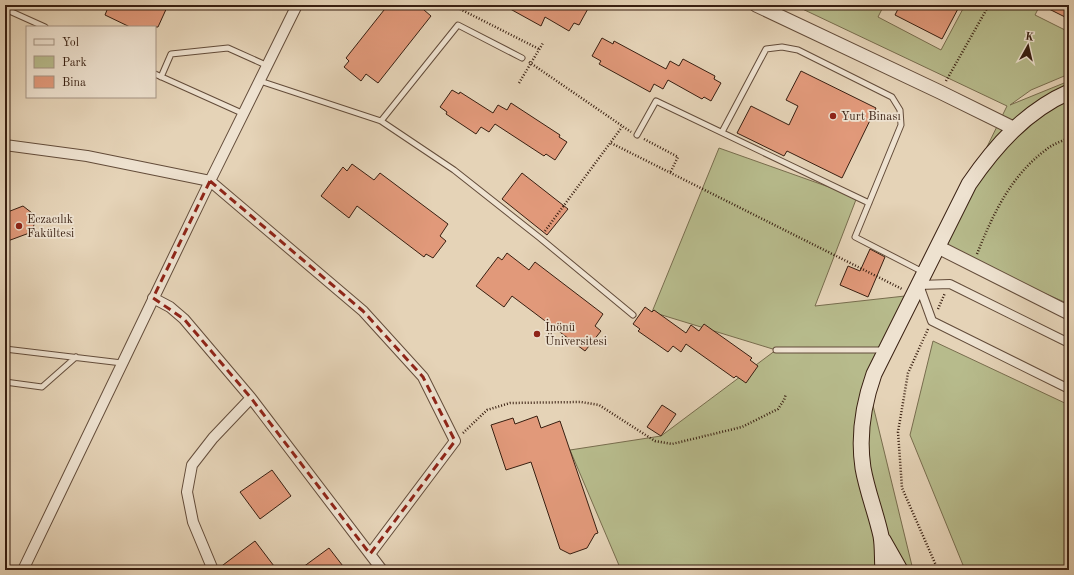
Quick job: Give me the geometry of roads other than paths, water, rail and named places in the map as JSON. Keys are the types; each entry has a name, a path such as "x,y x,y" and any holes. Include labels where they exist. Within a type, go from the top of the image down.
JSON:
{"main road":[{"path":"883,570 882,538 863,467 861,436 865,404 869,389 886,350 969,184 991,154 1015,129 1046,103 1069,92"},
{"path":"882,538 900,570"}],"street":[{"path":"23,570 210,180 297,5"},
{"path":"756,5 1015,129"},
{"path":"5,145 87,156 210,180 363,311 424,377 455,441 370,554"},
{"path":"938,247 1069,313"},
{"path":"1069,343 951,284 919,285 932,321 1069,389"},
{"path":"153,298 170,307 184,319 251,398 382,570"},
{"path":"213,570 193,522 187,492 192,465 213,438 251,398"}],"lane":[{"path":"5,9 43,26"},
{"path":"381,121 458,25 522,58"},
{"path":"722,132 766,49 782,47 798,50 892,97 900,110 901,125 855,237 919,285"},
{"path":"161,77 171,54 228,48 268,66"},
{"path":"156,74 244,114"},
{"path":"260,81 381,121 454,170 540,238 633,315"},
{"path":"637,135 656,101 869,202"},
{"path":"5,349 122,363"},
{"path":"776,350 886,350"},
{"path":"5,382 42,387 76,357"}],"place":[{"name":"Yurt Binası","path":"833,116"},
{"name":"Eczacılık Fakültesi","path":"19,226"},
{"name":"İnönü Üniversitesi","path":"537,334"}]}
